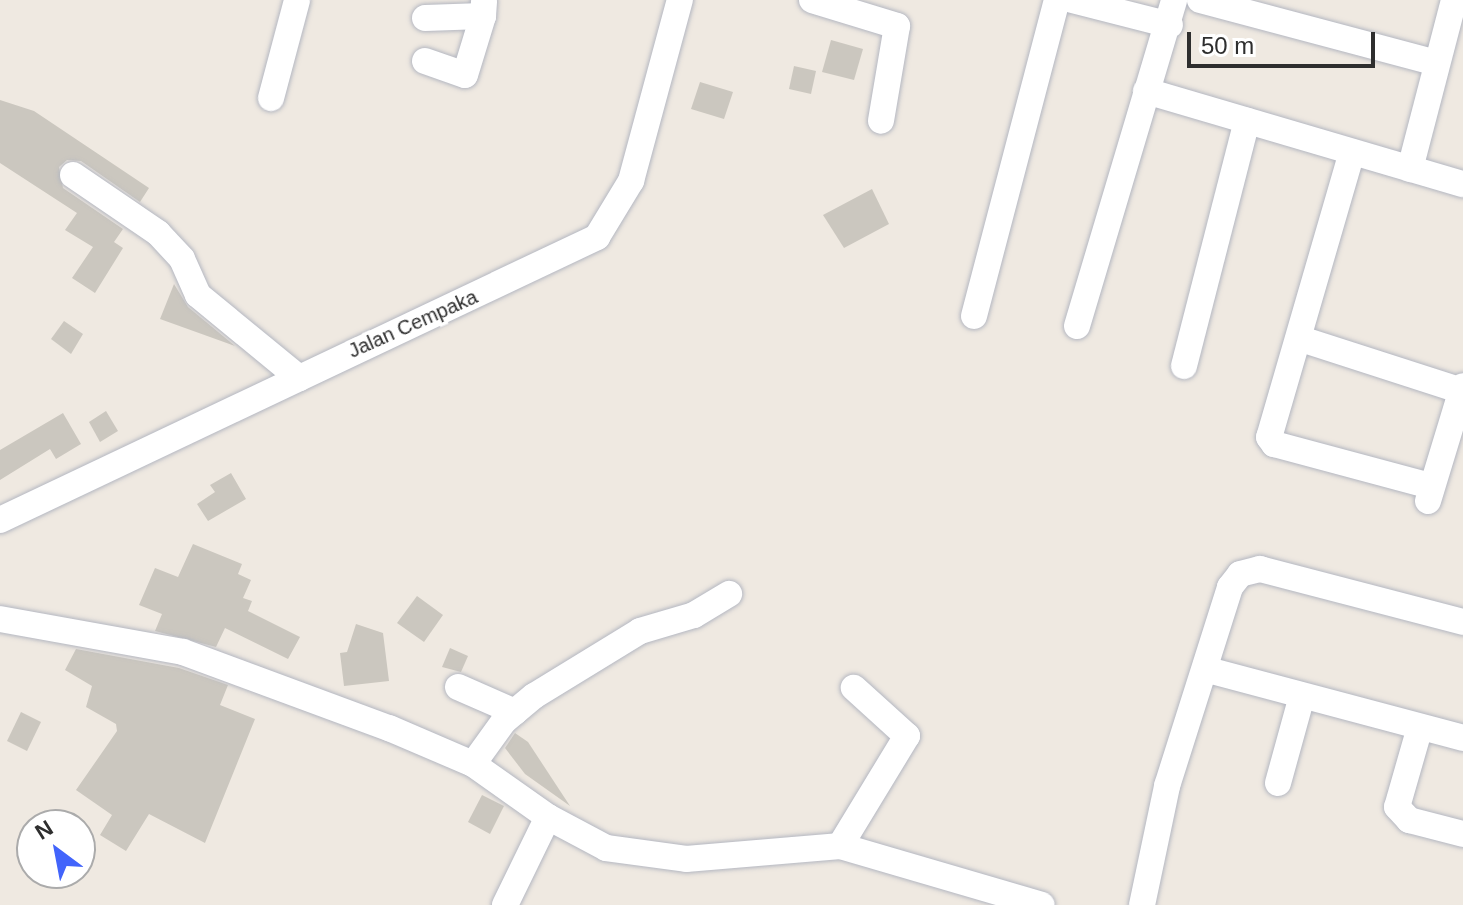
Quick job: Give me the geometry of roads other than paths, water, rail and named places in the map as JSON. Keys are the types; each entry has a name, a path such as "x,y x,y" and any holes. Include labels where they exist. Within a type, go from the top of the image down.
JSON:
{"street":[{"path":"271,98 297,0"},
{"name":"Jalan Cempaka","path":"0,520 597,237 628,189 680,0"},
{"path":"812,0 897,26 881,121"},
{"path":"974,316 1057,0"},
{"path":"1072,0 1172,13 1077,326"},
{"path":"1200,0 1437,63"},
{"path":"1410,169 1454,0"},
{"path":"425,18 484,8 465,75 425,61"},
{"path":"1146,91 1463,184"},
{"path":"1184,366 1247,121"},
{"path":"1301,339 1463,388 1429,494 1270,441 1352,152"},
{"path":"73,175 158,233 182,259 198,295 299,378"},
{"path":"1142,905 1167,786 1208,670 1230,587 1240,574 1260,569 1463,622"},
{"path":"473,764 515,712 631,636 694,615 729,594"},
{"path":"0,619 183,652 473,764 548,817 606,848 638,855 686,859 840,846 1042,905"},
{"path":"1208,670 1463,738"},
{"path":"458,687 515,712"},
{"path":"840,846 907,736 854,688"},
{"path":"1278,783 1302,696"},
{"path":"1420,727 1397,807 1409,820 1463,834"},
{"path":"505,905 548,817"}]}
